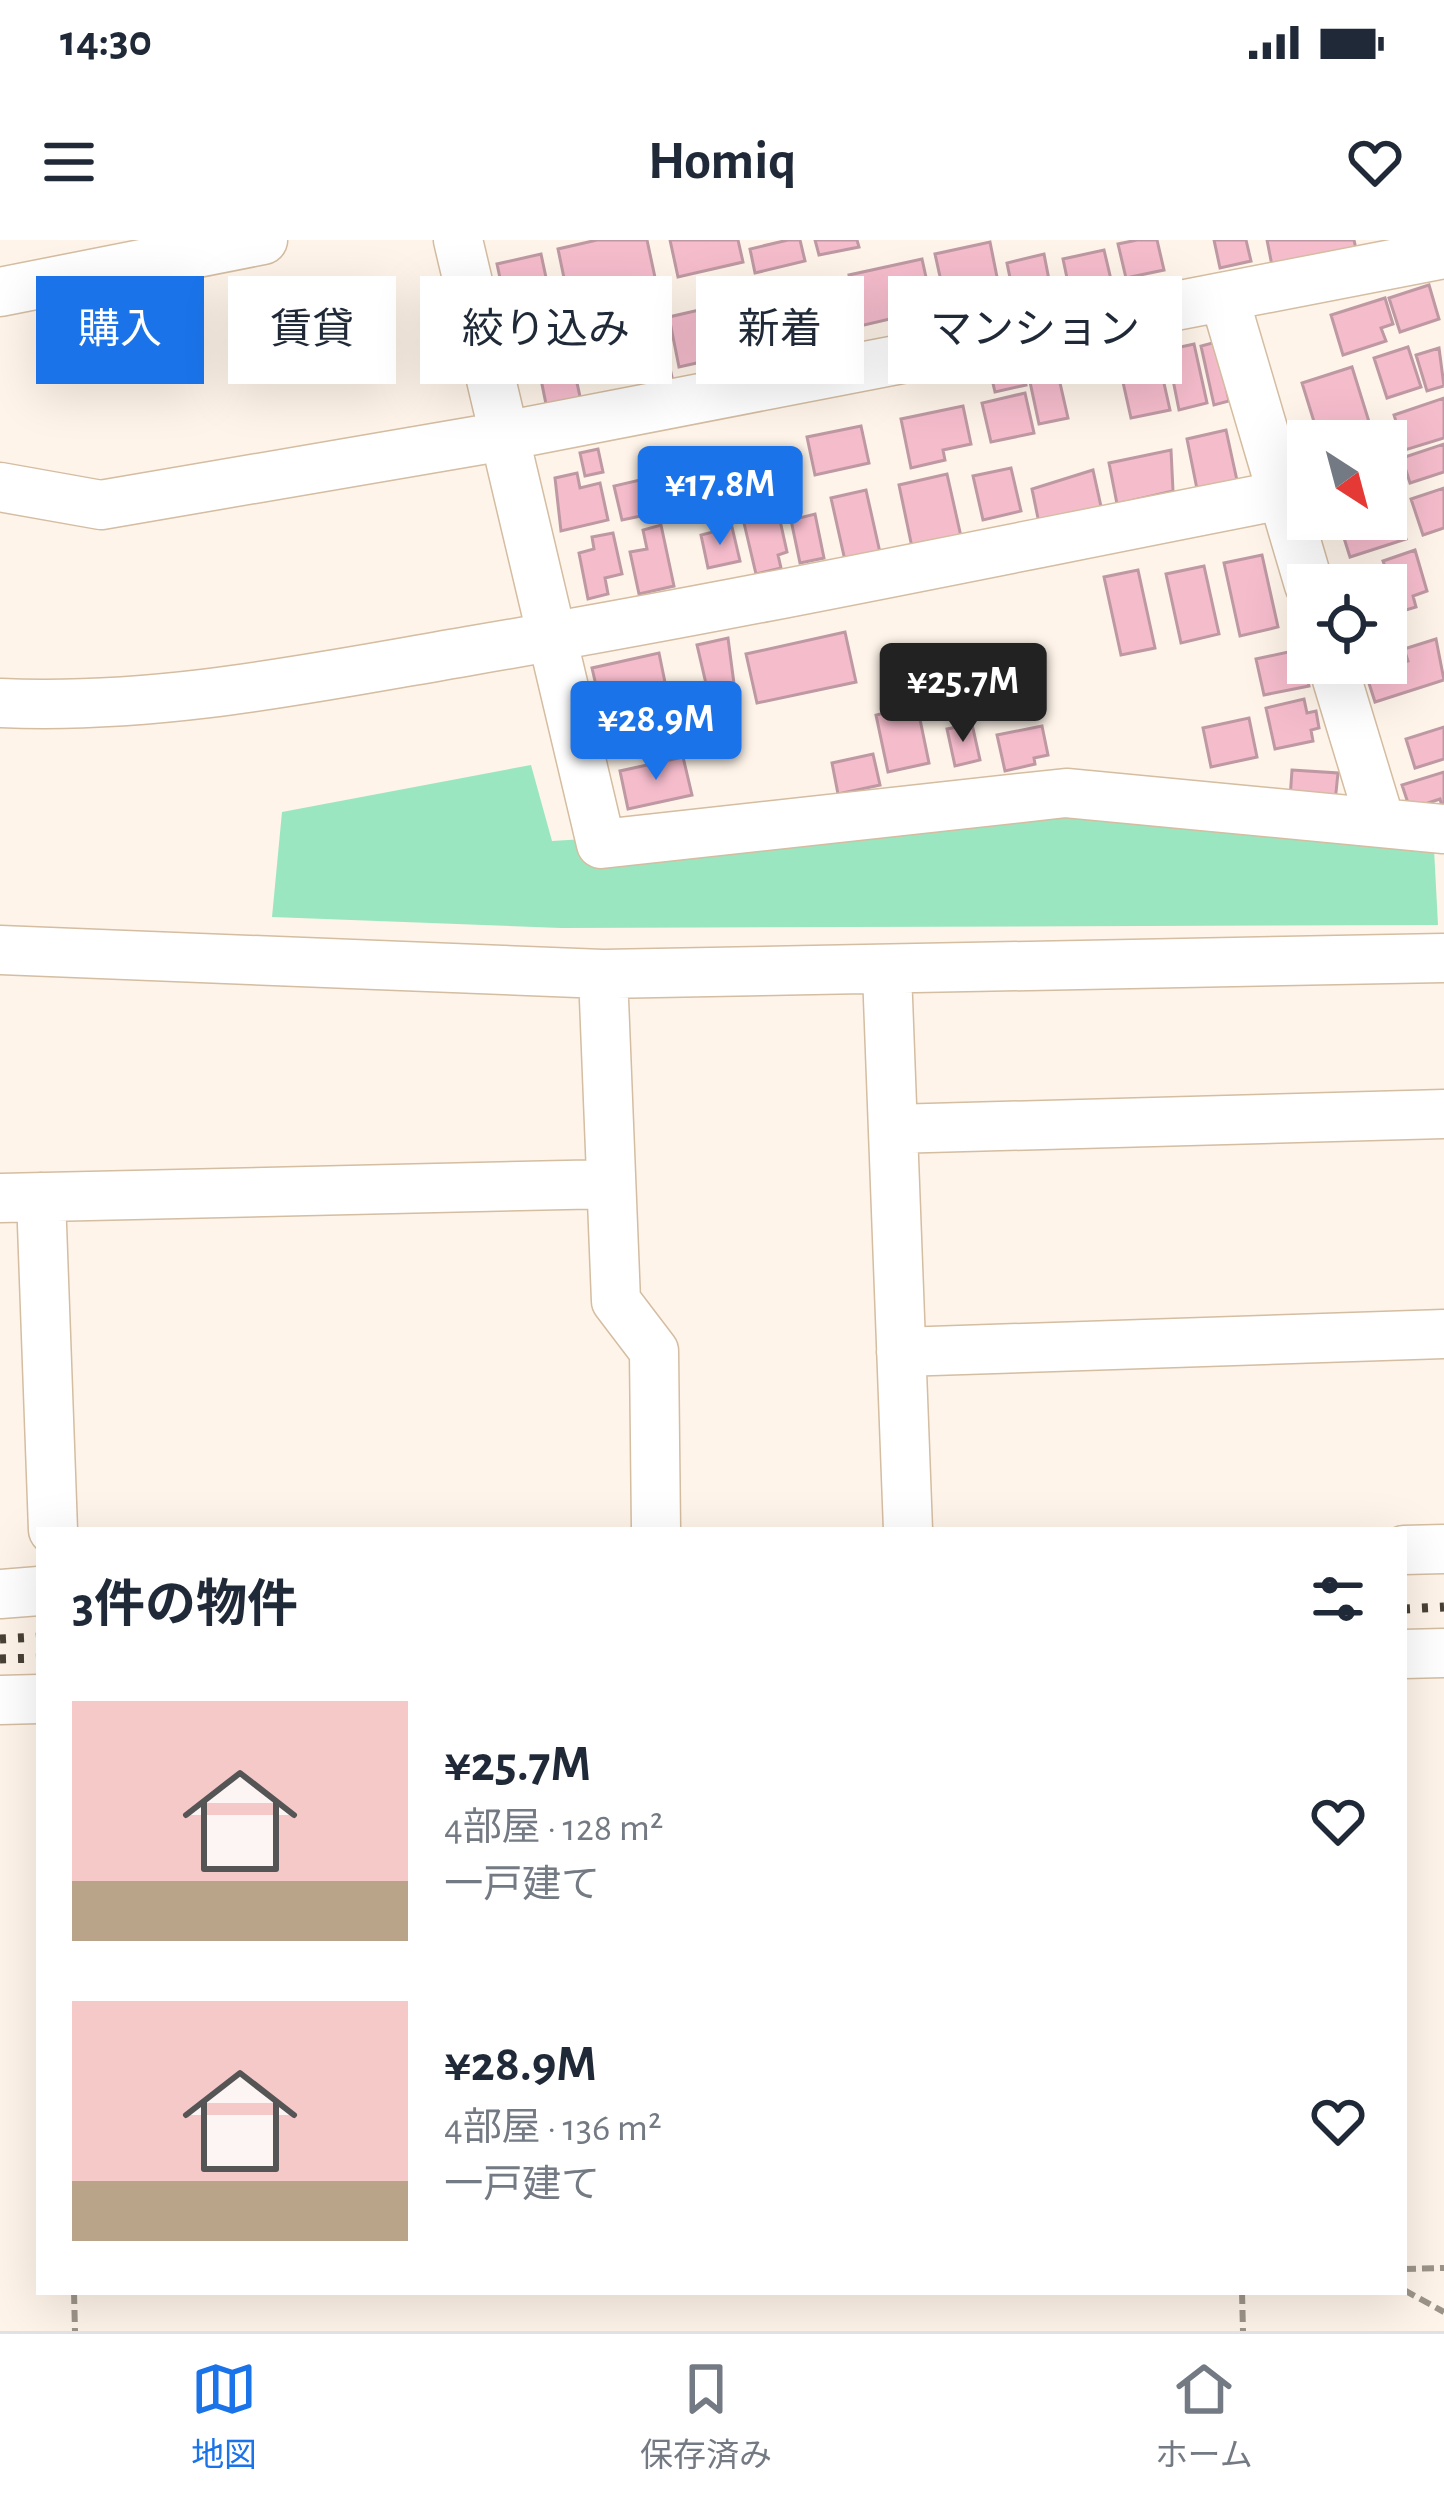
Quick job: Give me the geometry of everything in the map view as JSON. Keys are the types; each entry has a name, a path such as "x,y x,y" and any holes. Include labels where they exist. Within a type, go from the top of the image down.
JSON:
{"street":[{"path":"0,292 263,240"},
{"path":"458,240 601,844 1066,793 1444,830"},
{"path":"0,487 101,505 504,436 1444,254"},
{"path":"1224,297 1303,564"},
{"path":"0,704 88,707 172,701 552,637 1282,495"},
{"path":"1339,684 1380,821"},
{"path":"0,950 603,974 1444,958"},
{"path":"887,972 908,1527"},
{"path":"603,974 616,1301 653,1352 656,1527"},
{"path":"893,1129 1444,1114"},
{"path":"52,1527 21,1197 611,1184"},
{"path":"901,1352 1444,1334"},
{"path":"1407,1550 1444,1549"},
{"path":"0,1594 36,1591"},
{"path":"1407,1654 1444,1653"},
{"path":"0,1700 36,1699"}],"path":[{"path":"1407,2269 1444,2268"},
{"path":"1407,2292 1444,2312"},
{"path":"74,2295 75,2331"},
{"path":"1242,2295 1243,2331"}],"green space":[{"path":"531,765 552,841 1069,809 1434,849 1438,925 561,928 272,917 282,812"}],"building":[{"path":"597,240 647,240 655,276 564,276 558,249"},
{"path":"670,240 738,240 743,262 678,277"},
{"path":"800,240 805,261 755,273 750,249"},
{"path":"815,240 857,240 859,247 819,255"},
{"path":"1157,240 1164,270 1126,276 1118,244"},
{"path":"1214,240 1246,240 1251,261 1220,268"},
{"path":"1267,240 1354,240 1358,258 1274,276"},
{"path":"990,242 997,276 940,276 935,254"},
{"path":"1104,250 1110,276 1067,276 1063,259"},
{"path":"541,254 546,276 500,276 497,264"},
{"path":"1044,254 1048,276 1010,276 1007,263"},
{"path":"922,259 926,276 888,276 888,319 864,325 864,276 849,275"},
{"path":"1429,285 1439,319 1400,332 1389,298"},
{"path":"1385,298 1393,324 1381,328 1386,341 1343,355 1331,315"},
{"path":"696,311 696,363 679,367 672,316"},
{"path":"1216,342 1229,401 1214,405 1201,346"},
{"path":"1194,344 1207,403 1179,410 1174,384 1182,384 1182,347"},
{"path":"1408,347 1421,387 1387,398 1374,358"},
{"path":"1439,348 1444,386 1427,391 1416,355"},
{"path":"1352,367 1368,420 1313,420 1302,383"},
{"path":"542,384 577,384 581,401 547,409"},
{"path":"993,384 1026,384 1026,385 995,392"},
{"path":"1030,384 1060,384 1068,418 1039,424"},
{"path":"1123,384 1164,384 1170,410 1131,418"},
{"path":"1025,393 1034,433 991,442 982,403"},
{"path":"1444,398 1444,438 1407,449 1407,420 1396,420 1394,415"},
{"path":"963,406 971,444 943,450 945,460 911,468 901,419"},
{"path":"861,426 869,463 815,475 807,437"},
{"path":"1226,430 1238,485 1198,494 1187,439"},
{"path":"1444,444 1444,472 1410,483 1407,456"},
{"path":"598,449 603,472 585,476 580,453"},
{"path":"1171,450 1173,491 1117,504 1109,463"},
{"path":"714,455 721,487 700,491 702,501 683,505 673,464"},
{"path":"1011,468 1021,511 983,520 973,476"},
{"path":"1093,470 1102,511 1040,528 1032,489"},
{"path":"577,473 580,488 600,483 608,520 561,531 555,478"},
{"path":"947,474 962,541 913,552 899,485"},
{"path":"657,476 661,497 646,500 650,514 622,520 614,486"},
{"path":"1444,488 1444,528 1423,535 1411,499"},
{"path":"866,490 881,557 846,565 831,498"},
{"path":"815,514 824,558 800,563 791,520"},
{"path":"779,516 787,552 778,555 781,568 756,574 744,523"},
{"path":"661,525 674,586 639,594 630,552 647,549 643,530"},
{"path":"732,527 740,561 708,568 701,535"},
{"path":"613,533 622,574 605,578 608,594 588,599 579,553 594,549 592,537"},
{"path":"1345,540 1403,540 1350,557"},
{"path":"1415,550 1427,591 1413,596 1416,607 1407,610 1407,564 1383,561"},
{"path":"1262,555 1278,627 1240,636 1224,563"},
{"path":"1204,566 1219,634 1181,643 1166,574"},
{"path":"1138,570 1155,648 1121,655 1104,577"},
{"path":"845,632 856,682 757,703 746,654"},
{"path":"728,638 738,714 697,722 690,692 707,688 697,645"},
{"path":"1436,639 1444,680 1375,702 1369,684 1407,684 1407,648"},
{"path":"1287,652 1287,684 1309,686 1264,695 1256,659"},
{"path":"659,653 667,692 601,707 592,668"},
{"path":"972,680 975,693 967,695 971,713 942,719 935,688"},
{"path":"1304,699 1307,713 1316,711 1319,728 1311,730 1313,741 1275,749 1266,708"},
{"path":"917,705 929,763 888,772 876,715"},
{"path":"1249,718 1257,757 1211,767 1203,728"},
{"path":"972,724 980,760 955,766 947,729"},
{"path":"1042,726 1048,755 1034,758 1035,764 1005,771 997,735"},
{"path":"1444,727 1444,759 1415,768 1406,739"},
{"path":"873,754 880,785 838,794 832,763"},
{"path":"683,757 692,795 628,809 620,771"},
{"path":"1292,770 1338,773 1335,802 1290,799"},
{"path":"1444,772 1444,813 1440,799 1410,809 1402,785"}],"railway":[{"path":"1407,1609 1444,1607"},
{"path":"0,1639 36,1637"},
{"path":"0,1659 36,1658"}]}
